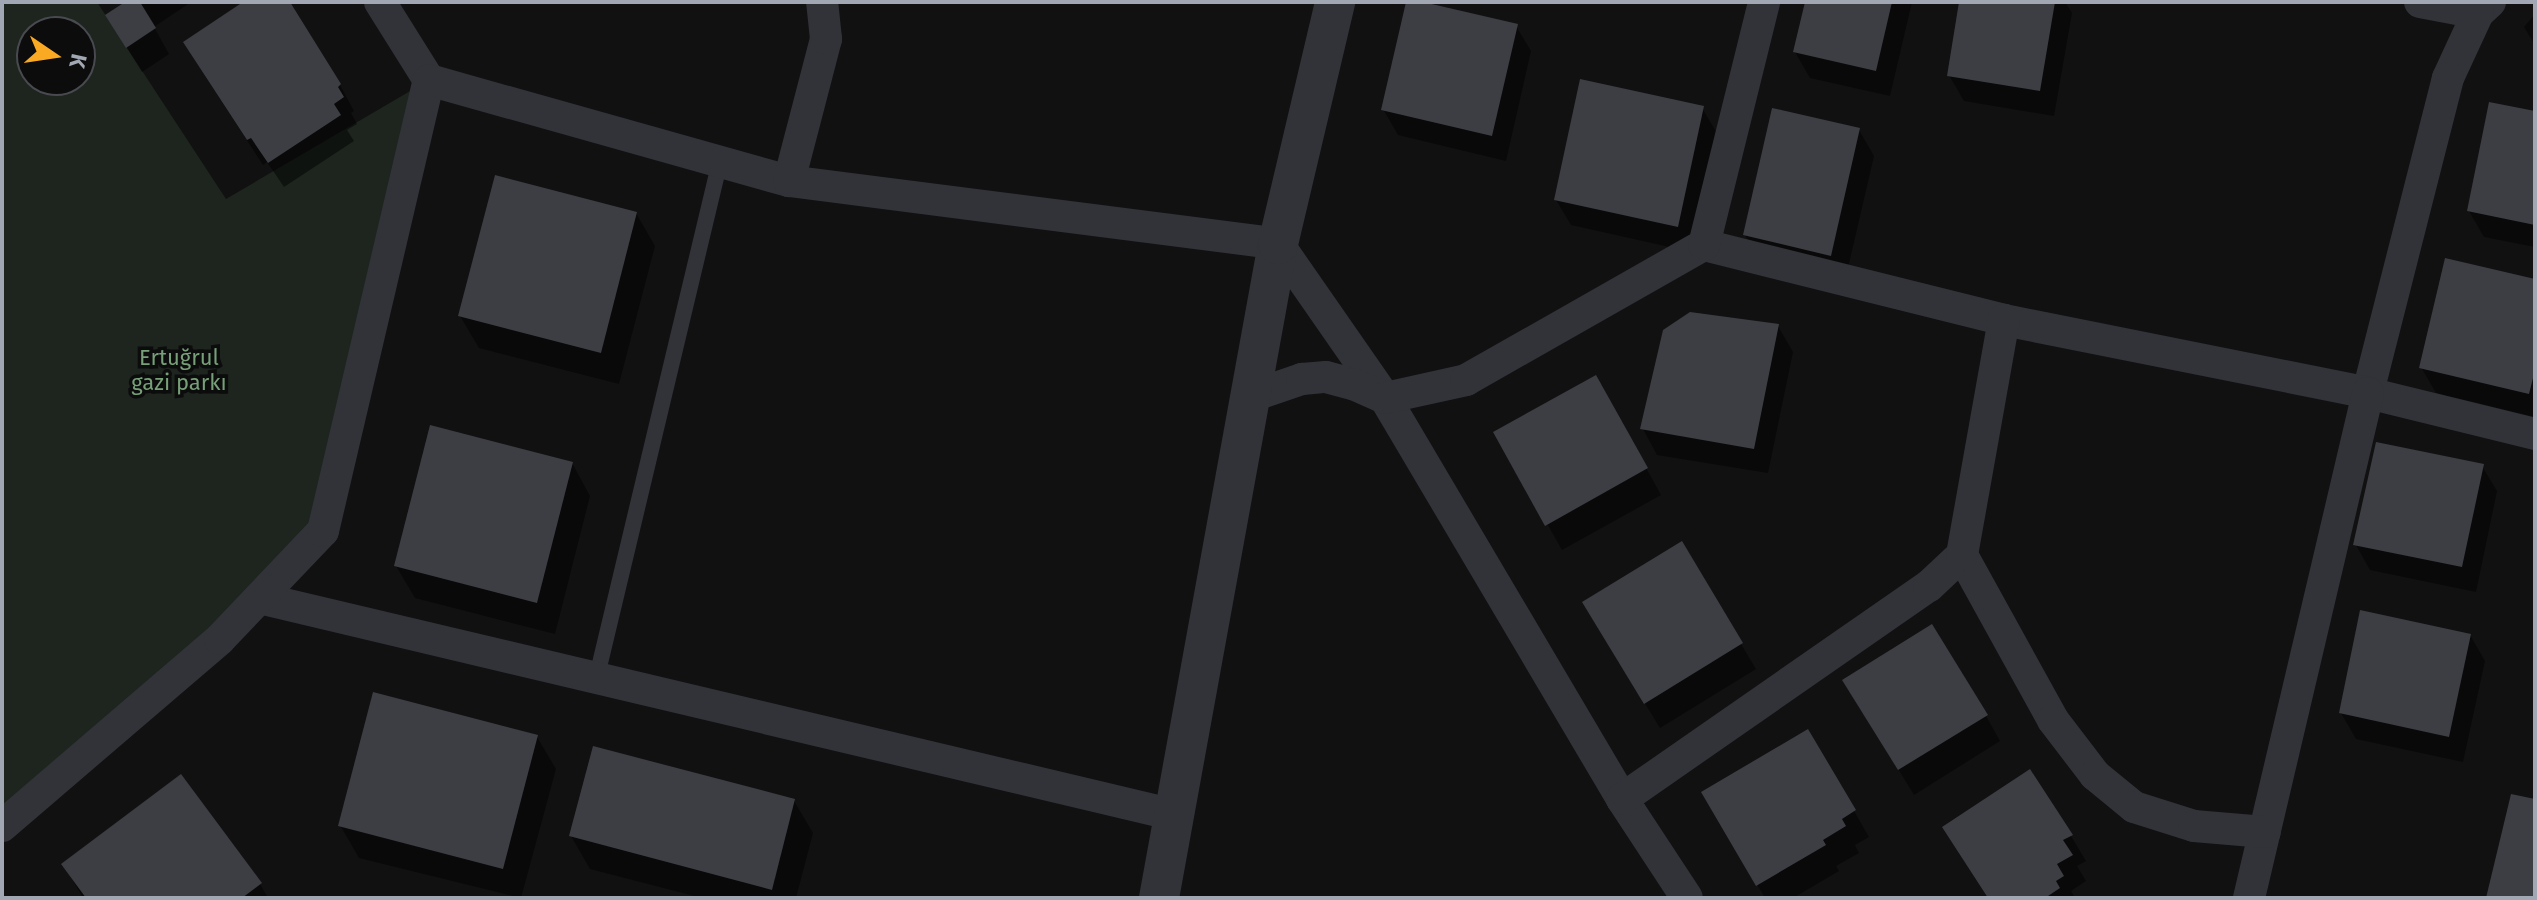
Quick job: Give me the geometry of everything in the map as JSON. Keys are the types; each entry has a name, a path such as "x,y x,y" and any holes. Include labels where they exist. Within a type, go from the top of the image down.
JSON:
{"street":[{"path":"380,2 429,80 789,181 1278,244 1385,398 1622,799 1687,898"},
{"path":"789,181 826,39 822,2"},
{"path":"1159,898 1278,244 1335,2"},
{"path":"1704,245 1764,2"},
{"path":"2249,898 2368,393 2448,78 2484,8 2420,2"},
{"path":"2,826 220,639 323,531 429,80"},
{"path":"1252,396 1277,384 1326,377 1353,384 1385,398 1466,380 1704,245 2004,320 2368,393 2535,434"},
{"path":"1622,799 1929,586 1962,555 2004,320"},
{"path":"1962,555 2053,720 2095,775 2134,807 2194,826 2265,832"},
{"path":"259,598 1175,815"}],"lane":[{"path":"596,680 720,161"}],"green space":[{"name":"Ertuğrul gazi parkı","path":"2,2 97,2 226,199 429,80 323,531 2,826"}],"building":[{"path":"125,2 140,2 156,28 126,48 105,15"},
{"path":"243,2 290,2 341,84 338,87 344,97 334,104 341,115 268,163 251,138 247,140 183,42"},
{"path":"1406,2 1423,2 1518,24 1492,136 1381,110"},
{"path":"1805,2 1892,2 1876,71 1793,52"},
{"path":"1959,2 2055,2 2040,91 1947,76"},
{"path":"1580,79 1704,106 1678,227 1554,200"},
{"path":"2489,102 2535,111 2535,225 2467,211"},
{"path":"1772,108 1860,128 1831,256 1743,235"},
{"path":"495,175 637,212 601,353 458,316"},
{"path":"2445,258 2535,279 2535,370 2529,394 2419,368"},
{"path":"1690,312 1779,324 1754,449 1640,429 1663,330"},
{"path":"1596,375 1648,468 1545,526 1493,432"},
{"path":"430,425 573,462 537,603 394,566"},
{"path":"2376,442 2484,464 2462,567 2353,545"},
{"path":"1682,541 1743,643 1644,704 1582,602"},
{"path":"2360,610 2471,634 2449,737 2339,713"},
{"path":"1932,624 1988,715 1898,770 1842,680"},
{"path":"373,692 538,735 503,869 338,826"},
{"path":"1808,729 1856,810 1842,819 1846,826 1823,840 1826,845 1756,886 1701,792"},
{"path":"593,746 795,799 772,890 569,836"},
{"path":"2030,769 2073,835 2063,840 2073,855 2057,864 2064,876 2056,881 2060,888 2045,898 1988,898 1942,827"},
{"path":"181,774 262,883 242,898 86,898 61,864"},
{"path":"2511,794 2535,799 2535,898 2486,898"}]}
